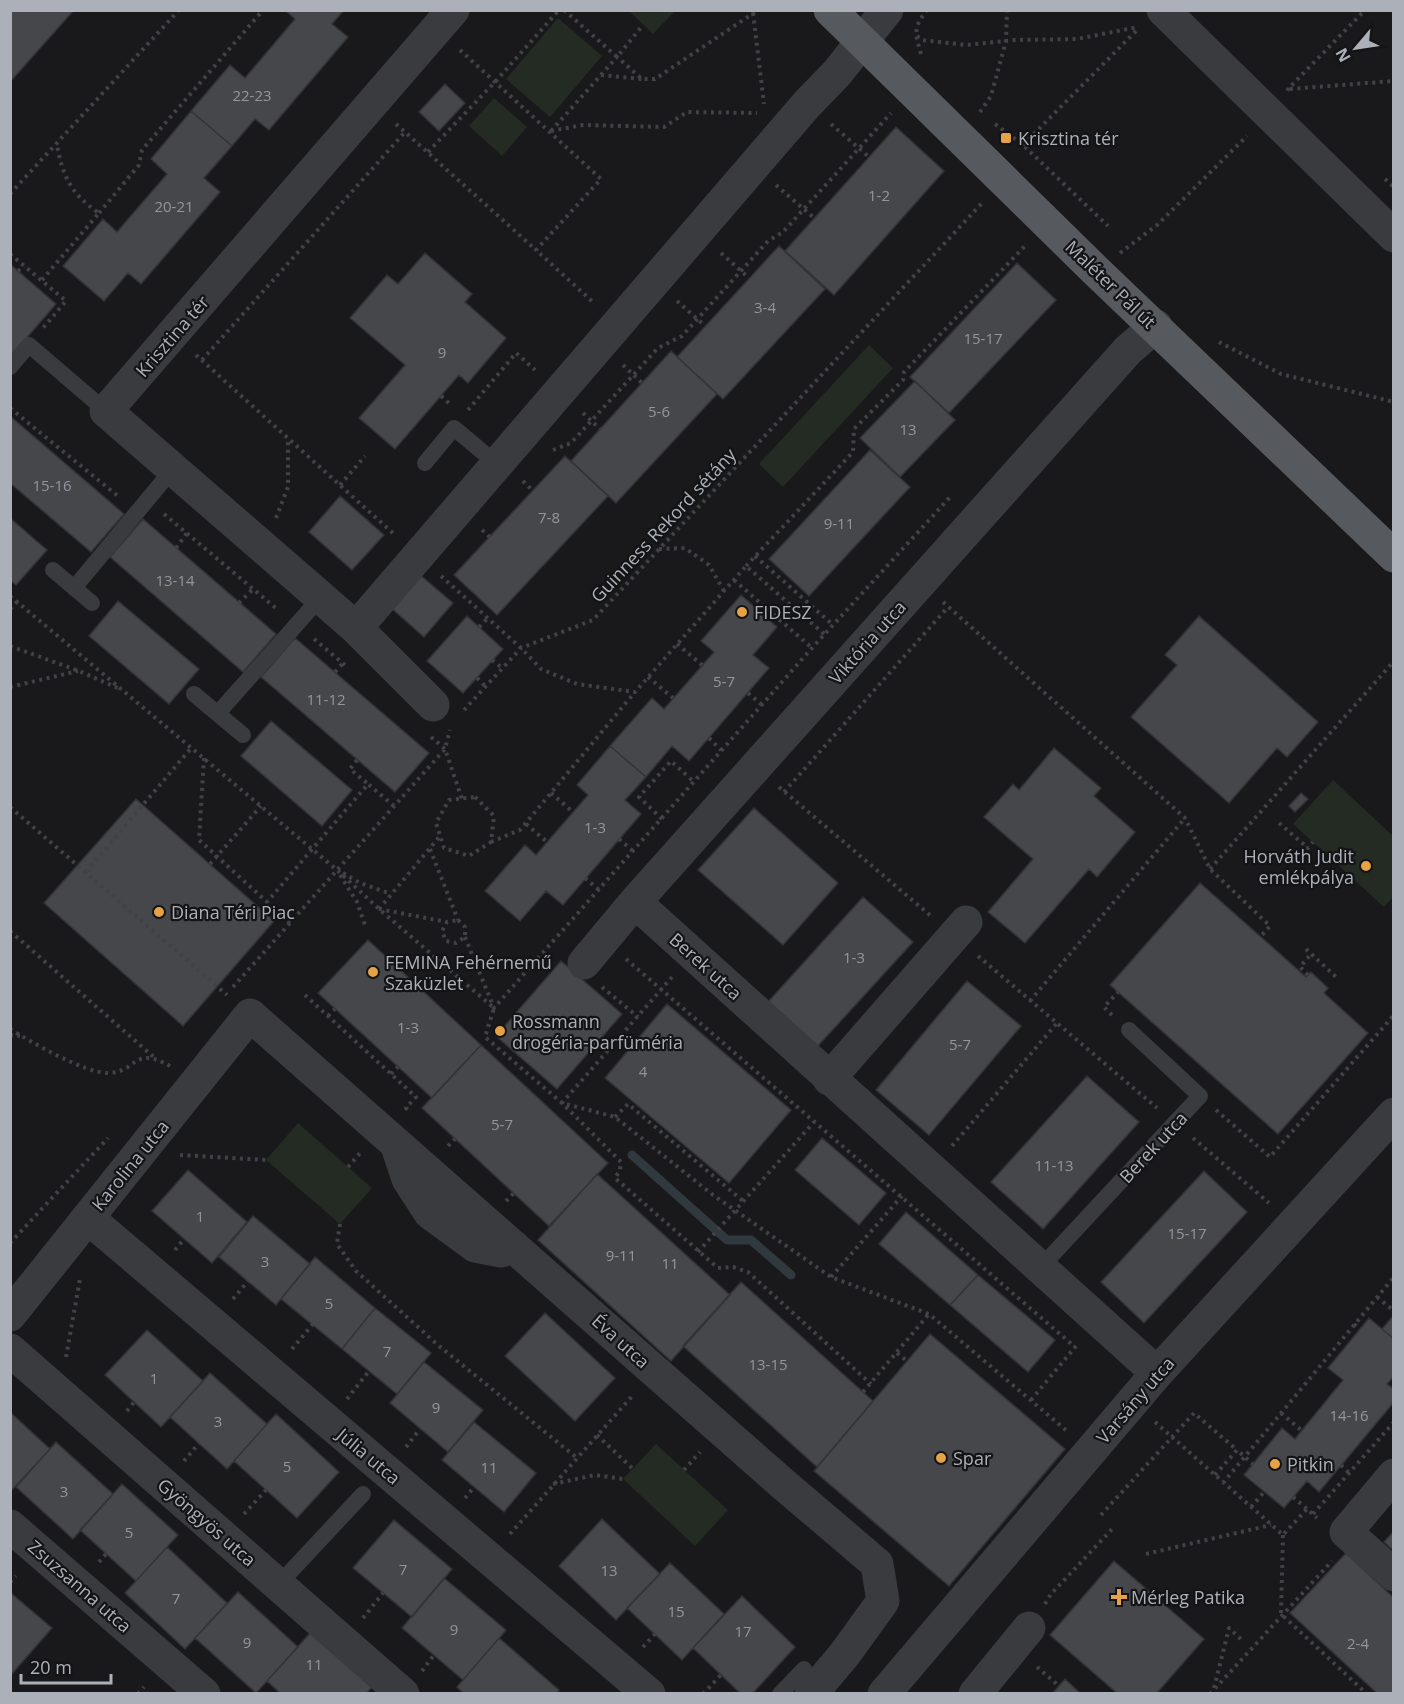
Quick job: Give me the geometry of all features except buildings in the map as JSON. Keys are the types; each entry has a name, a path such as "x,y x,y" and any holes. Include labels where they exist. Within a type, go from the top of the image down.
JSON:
{"main road":[{"name":"Maléter Pál út","path":"830,10 1096,271 1394,556"}],"street":[{"path":"356,628 807,104 837,73 887,10"},
{"path":"1163,10 1394,236"},
{"name":"Krisztina tér","path":"106,411 445,20"},
{"name":"Viktória utca","path":"593,951 1128,350 1156,326"},
{"path":"106,411 356,628 448,715"},
{"name":"Berek utca","path":"635,902 1157,1373"},
{"path":"829,1078 959,928"},
{"name":"Karolina utca","path":"10,1315 195,1084 238,1005"},
{"name":"Éva utca","path":"238,1005 877,1564 884,1601 844,1655 807,1681"},
{"name":"Varsány utca","path":"884,1694 1157,1373 1394,1114"},
{"name":"Júlia utca","path":"88,1218 649,1694"},
{"name":"Gyöngyös utca","path":"10,1350 278,1585 410,1686"},
{"path":"1394,1475 1346,1532 1394,1575"},
{"name":"Zsuzsanna utca","path":"13,1532 204,1694"},
{"path":"975,1694 1029,1628"}],"lane":[{"path":"10,367 29,345 106,411"},
{"path":"425,463 454,428 497,464"},
{"path":"74,588 173,469"},
{"path":"53,570 92,603"},
{"path":"218,713 321,597"},
{"path":"194,694 243,735"},
{"name":"Berek utca","path":"1040,1268 1200,1096 1130,1030"},
{"path":"278,1585 363,1494"},
{"path":"780,1694 807,1681"}],"path":[{"path":"10,194 179,10"},
{"path":"42,280 140,165 142,150 263,10"},
{"path":"429,152 559,10"},
{"path":"564,10 642,79"},
{"path":"926,62 920,54 916,36 917,24 927,10"},
{"path":"980,112 991,96 1006,41 1007,10"},
{"path":"1288,89 1365,10"},
{"path":"550,132 583,125 664,127 687,112 765,113 755,12 654,79 601,75"},
{"path":"445,20 495,82 601,178 536,250"},
{"path":"550,132 643,25"},
{"path":"916,36 922,40 966,45 1006,41 1077,39 1141,26 1023,146"},
{"path":"1288,89 1394,81"},
{"path":"1288,89 1297,97"},
{"path":"374,102 602,310"},
{"path":"807,104 869,157"},
{"path":"971,106 1023,146 1108,226"},
{"path":"571,443 658,348 682,336 768,241 783,232 891,113"},
{"path":"1096,271 1157,225 1269,115"},
{"path":"202,360 405,132"},
{"path":"56,144 61,165 70,184 82,202 99,213"},
{"path":"754,166 814,219"},
{"name":"Guinness Rekord sétány","path":"238,1005 290,922 446,749 448,715 485,686 521,648 593,620 1003,178"},
{"path":"1385,179 1394,187"},
{"path":"697,232 749,278"},
{"path":"491,843 494,816 475,797 449,800 436,823 444,848 469,856 520,830 634,692 755,556 852,452 854,429 903,380 904,372 1030,241"},
{"path":"10,254 66,301 29,345"},
{"path":"18,271 24,266"},
{"path":"173,334 521,648 541,669 577,684 634,692"},
{"path":"1217,341 1281,374 1394,402"},
{"path":"462,416 516,353 559,392"},
{"path":"441,396 455,409"},
{"path":"10,408 123,501"},
{"path":"22,426 26,421"},
{"path":"258,543 274,522 288,487 288,437"},
{"path":"340,485 365,456"},
{"path":"93,488 99,481"},
{"path":"871,1384 748,1272 733,1267 718,1268 615,1178 620,1170 621,1162 562,1103 485,1037 494,1008 824,634 954,493"},
{"path":"147,501 283,614"},
{"path":"176,548 187,533"},
{"path":"659,549 685,548 709,565 724,591"},
{"path":"755,556 833,625"},
{"path":"746,566 852,658"},
{"path":"734,580 812,648"},
{"path":"921,582 1185,818 1210,869 1270,926 1260,937"},
{"path":"239,603 253,588"},
{"path":"10,596 337,870 494,1008"},
{"path":"10,609 17,602"},
{"path":"784,792 948,607"},
{"path":"479,627 488,618"},
{"path":"677,644 702,665"},
{"path":"10,646 79,671 127,692"},
{"path":"492,660 502,668"},
{"path":"1210,869 1394,661"},
{"path":"335,672 343,663"},
{"path":"10,687 79,671"},
{"path":"648,677 673,698"},
{"path":"477,678 485,686"},
{"path":"748,693 762,705"},
{"path":"709,738 722,750"},
{"path":"86,872 192,747"},
{"path":"204,758 199,840 290,922"},
{"path":"357,760 350,769 394,806"},
{"path":"662,819 639,797 671,761 694,782"},
{"path":"755,767 959,928 1030,1001 1057,1023 932,1170"},
{"path":"267,902 368,784"},
{"path":"460,792 462,799"},
{"path":"550,793 573,812"},
{"path":"210,864 261,806"},
{"path":"10,807 238,1005"},
{"path":"1030,1001 1185,818"},
{"path":"1279,823 1308,849"},
{"path":"525,824 547,842"},
{"path":"379,909 440,836"},
{"path":"619,839 633,851"},
{"path":"1302,855 1313,842"},
{"path":"430,849 458,920 465,927 465,937 494,1008"},
{"path":"337,870 360,883 391,894"},
{"path":"337,870 357,902 364,925"},
{"path":"585,878 599,890"},
{"path":"379,909 447,922 458,920"},
{"path":"447,922 442,931 446,940 456,943 465,937"},
{"path":"10,931 156,1059 195,1084"},
{"path":"1306,949 1336,976"},
{"path":"593,951 661,990 1075,1347"},
{"path":"562,1103 693,954"},
{"path":"1308,975 1300,967 1311,954"},
{"path":"1104,1007 1118,992"},
{"path":"328,1016 335,1009"},
{"path":"1200,1096 1270,1157 1394,1015"},
{"path":"10,1029 94,1071 110,1073 123,1069 139,1059 156,1059"},
{"path":"10,1035 21,1036"},
{"path":"391,1074 398,1066"},
{"path":"562,1103 615,1117 713,1195 831,1277 929,1314 1090,1451"},
{"path":"615,1117 628,1104 743,1202"},
{"path":"698,1251 814,1122"},
{"path":"10,1243 109,1136"},
{"path":"448,1146 455,1138"},
{"path":"178,1155 266,1160"},
{"path":"506,1200 514,1193"},
{"path":"831,1277 902,1197"},
{"path":"340,1224 337,1244 356,1271 439,1346 577,1458"},
{"path":"65,1364 81,1277"},
{"path":"1223,1483 1394,1277"},
{"path":"229,1303 248,1281"},
{"path":"1377,1297 1394,1311"},
{"path":"863,1392 929,1314"},
{"path":"1031,1400 1098,1320"},
{"path":"290,1352 313,1324"},
{"path":"1354,1324 1360,1329"},
{"path":"897,1353 907,1361"},
{"path":"345,1401 369,1371"},
{"path":"507,1536 655,1371"},
{"path":"1132,1402 1283,1535"},
{"path":"1101,1515 1194,1413 1253,1464"},
{"path":"1281,1413 1302,1431"},
{"path":"1313,1514 1394,1422"},
{"path":"404,1451 420,1429"},
{"path":"597,1435 633,1469"},
{"path":"181,1464 199,1443"},
{"path":"1215,1475 1237,1450"},
{"path":"1341,1465 1350,1473"},
{"path":"553,1484 595,1475 623,1479"},
{"path":"243,1515 266,1490"},
{"path":"1251,1507 1264,1492"},
{"path":"1293,1497 1322,1522"},
{"path":"1306,1509 1283,1535 1281,1614 1367,1694"},
{"path":"1146,1554 1271,1525"},
{"path":"1051,1594 1115,1526"},
{"path":"1210,1694 1281,1614 1339,1554"},
{"path":"10,1582 16,1575"},
{"path":"355,1626 383,1593"},
{"path":"1214,1689 1229,1628 1244,1642"},
{"path":"410,1686 435,1656"},
{"path":"1351,1678 1356,1673"},
{"path":"704,1694 721,1674"},
{"path":"138,1694 144,1687"}],"shaded area":[{"path":"629,11 675,11 653,34"},
{"path":"558,18 602,56 550,117 506,79"},
{"path":"494,98 527,127 502,156 469,126"},
{"path":"869,345 893,368 783,487 759,464"},
{"name":"Horváth Judit emlékpálya","path":"1333,780 1393,836 1393,897 1384,907 1293,824"},
{"path":"298,1123 372,1188 340,1224 266,1160"},
{"path":"656,1444 728,1510 695,1546 623,1479"}],"waterway":[{"path":"632,1155 727,1240 751,1240 791,1275"}],"place":[{"name":"Krisztina tér","path":"1006,138"},
{"name":"FIDESZ","path":"742,612"},
{"name":"Horváth Judit emlékpálya","path":"1366,866"},
{"name":"Diana Téri Piac","path":"159,912"},
{"name":"FEMINA Fehérnemű Szaküzlet","path":"373,972"},
{"name":"Rossmann drogéria-parfüméria","path":"500,1031"},
{"name":"Spar","path":"941,1458"},
{"name":"Pitkin","path":"1275,1464"},
{"name":"Mérleg Patika","path":"1119,1597"}]}
